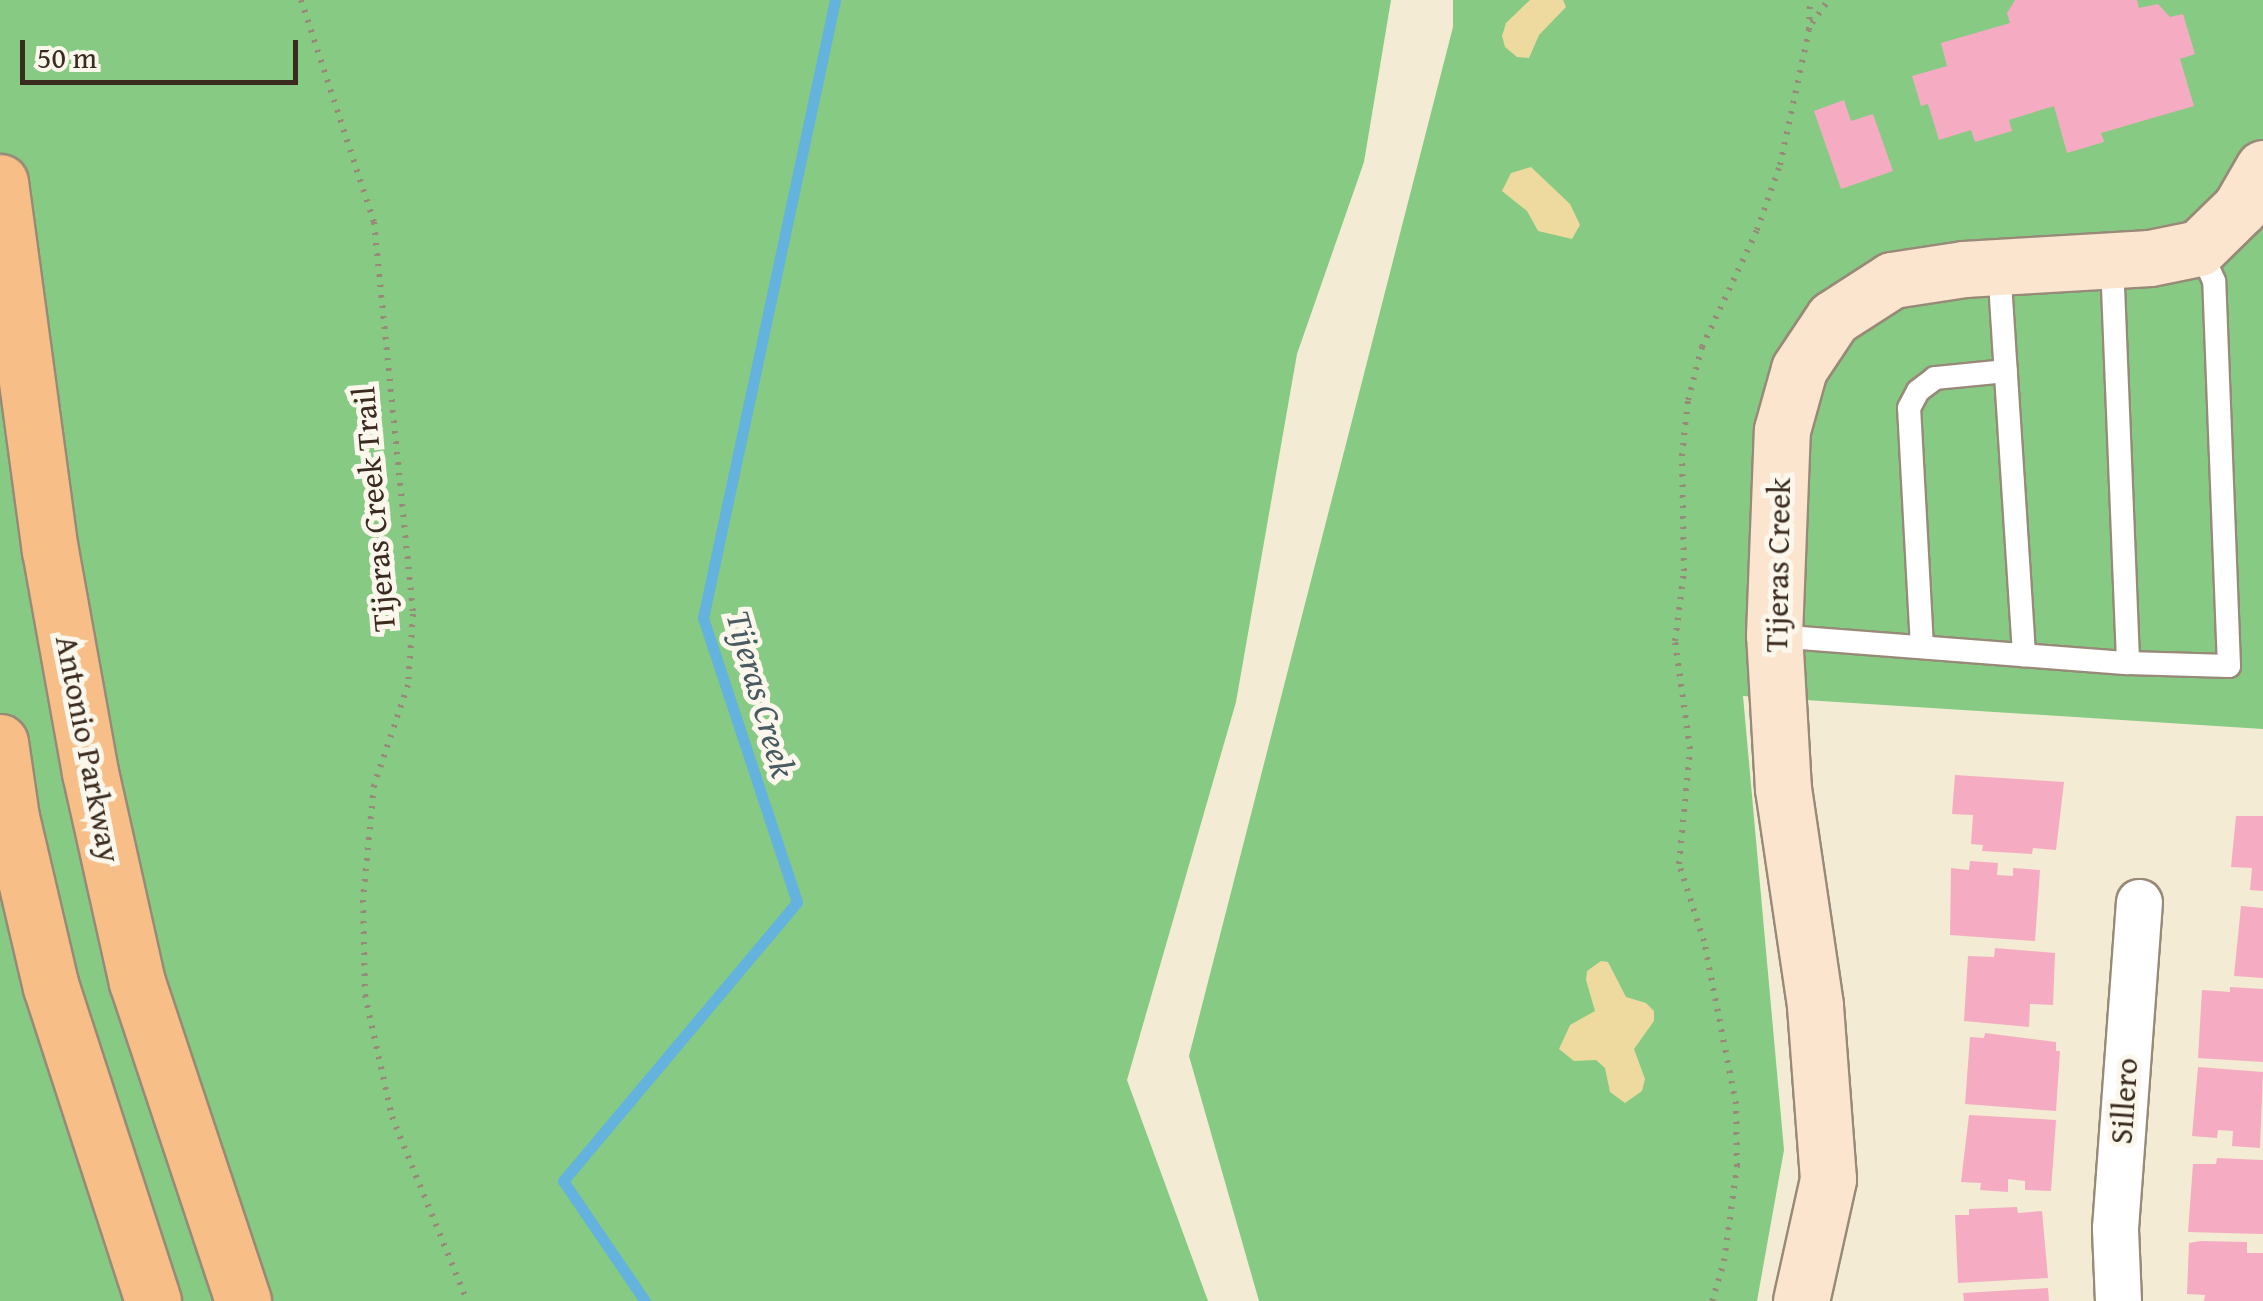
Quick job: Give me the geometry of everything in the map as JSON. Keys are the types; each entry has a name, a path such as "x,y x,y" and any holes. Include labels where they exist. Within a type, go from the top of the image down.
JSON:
{"main road":[{"name":"Antonio Parkway","path":"0,182 50,550 90,772 137,982 242,1301"},
{"path":"0,742 11,817 51,987 153,1301"}],"street":[{"path":"2198,248 2240,208 2263,168"},
{"name":"Tijeras Creek","path":"1801,1301 1828,1179 1815,1005 1783,789 1774,636 1782,430 1799,369 1833,318 1892,280 2000,268 2112,262 2198,248"},
{"name":"Sillero","path":"2118,1301 2115,1228 2139,902"}],"lane":[{"path":"1774,636 2128,663 2229,666 2214,280 2198,248"},
{"path":"2112,262 2128,663"},
{"path":"2000,268 2024,655"},
{"path":"1922,647 1909,408 1918,391 1935,378 2006,370"}],"path":[{"name":"Tijeras Creek Trail","path":"301,0 374,222 413,614 408,685 374,785 363,900 365,995 392,1118 467,1301"},
{"path":"1712,1301 1724,1261 1737,1166 1736,1104 1704,941 1679,864 1690,749 1676,641 1684,571 1682,456 1688,400 1702,347 1757,230 1780,165 1809,30 1810,0"},
{"path":"1809,30 1828,0"}],"green space":[{"path":"0,0 1391,0 1364,162 1297,354 1236,702 1127,1080 1208,1301 0,1301"},
{"path":"1453,0 2263,0 2263,729 1743,696 1784,1150 1757,1301 1259,1301 1189,1056 1453,27"}],"sand":[{"path":"1530,0 1563,0 1566,7 1539,35 1529,58 1517,57 1505,47 1502,36 1506,23"},
{"path":"1531,167 1570,204 1580,225 1572,239 1538,231 1527,211 1502,191 1511,173"},
{"path":"1601,961 1608,962 1626,997 1646,1003 1654,1011 1654,1021 1634,1049 1645,1079 1642,1091 1625,1103 1610,1092 1605,1068 1596,1060 1574,1061 1559,1049 1570,1025 1595,1011 1587,971"}],"building":[{"path":"2015,0 2137,0 2139,8 2158,4 2170,17 2183,14 2195,54 2180,59 2194,106 2101,133 2104,142 2067,153 2054,106 2009,120 2012,131 1975,142 1971,130 1939,140 1928,104 1921,106 1912,76 1947,66 1941,43 2010,23 2007,13"},
{"path":"1844,100 1851,121 1873,114 1893,171 1841,189 1814,111"},
{"path":"1955,775 2064,782 2056,850 2033,848 2032,854 1982,851 1983,845 1971,844 1973,815 1952,814"},
{"path":"2236,816 2263,816 2263,891 2250,890 2252,868 2231,867"},
{"path":"1970,861 1998,863 1997,875 2013,876 2013,868 2040,870 2035,941 1950,935 1951,868 1969,870"},
{"path":"2241,906 2263,908 2263,978 2234,976"},
{"path":"1995,948 2055,953 2053,1005 2030,1004 2029,1027 1964,1021 1968,956 1994,957"},
{"path":"2230,987 2263,989 2263,1062 2198,1058 2202,990 2230,992"},
{"path":"1985,1033 2056,1042 2056,1051 2060,1051 2056,1111 1965,1104 1970,1037 1984,1038"},
{"path":"2198,1067 2263,1072 2260,1148 2232,1146 2233,1131 2218,1130 2217,1138 2192,1136"},
{"path":"1969,1115 2056,1120 2051,1191 2025,1190 2025,1181 2008,1179 2008,1192 1980,1190 1981,1183 1961,1182"},
{"path":"2217,1158 2263,1160 2263,1234 2188,1232 2193,1164 2216,1164"},
{"path":"2017,1207 2018,1213 2042,1211 2048,1278 1958,1283 1955,1215 1969,1215 1969,1209"},
{"path":"2247,1242 2247,1253 2263,1253 2263,1301 2204,1301 2205,1295 2187,1294 2189,1243"},
{"path":"2048,1288 2049,1301 1964,1301 1963,1293"}],"waterway":[{"name":"Tijeras Creek","path":"645,1301 563,1181 797,902 703,618 835,0"}]}
